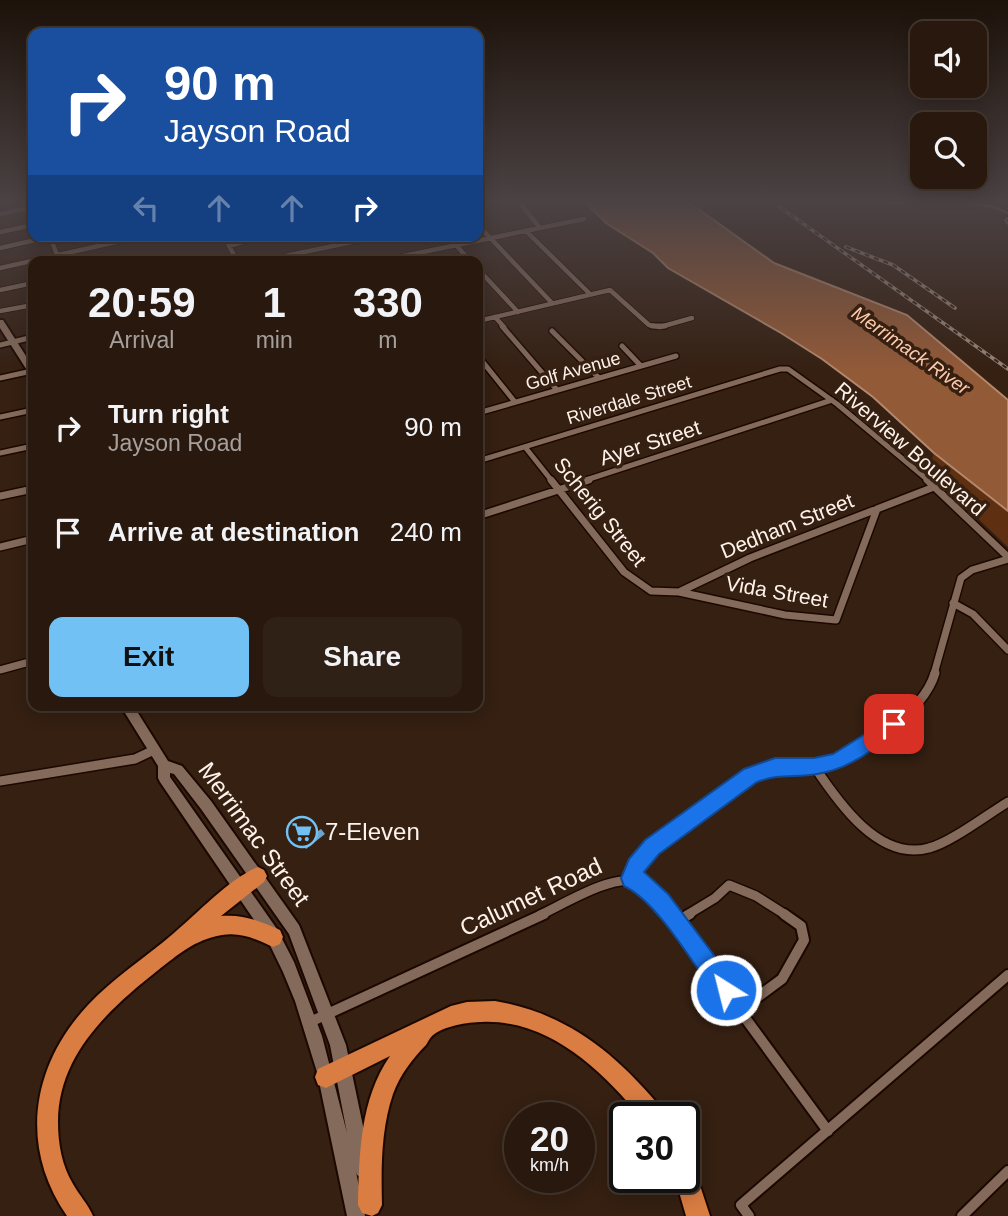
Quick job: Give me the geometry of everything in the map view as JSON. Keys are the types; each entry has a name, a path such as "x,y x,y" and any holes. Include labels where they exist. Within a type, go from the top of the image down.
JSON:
{"highway":[{"path":"81,1216 55,1178 46,1130 54,1080 73,1041 96,1011 186,936 197,923 258,876"},
{"path":"186,936 214,926 237,923 256,928 273,937"},
{"path":"335,1072 388,1043 430,1027 445,1018 467,1012 512,1014 538,1022 592,1052 643,1102"},
{"path":"366,1212 377,1108 405,1050 430,1027"},
{"path":"691,1193 698,1216"}],"main road":[{"path":"0,322 28,365"},
{"path":"130,711 164,765"},
{"name":"Merrimac Street","path":"335,1072 309,1023 273,937 164,778 164,765 178,770 258,876 294,930 328,1014 335,1072 366,1212"}],"street":[{"path":"511,260 552,303"},
{"path":"555,260 590,294"},
{"path":"0,268 28,262"},
{"path":"483,274 518,312"},
{"path":"0,290 28,284"},
{"path":"483,320 610,290 647,324 653,326 692,318"},
{"path":"0,311 28,306"},
{"path":"495,317 557,390"},
{"path":"552,331 599,378"},
{"path":"0,345 28,338"},
{"path":"622,346 641,366"},
{"name":"Golf Avenue","path":"483,412 676,356"},
{"path":"483,362 515,402"},
{"name":"Riverdale Street","path":"483,460 780,369 788,369"},
{"name":"Riverview Boulevard","path":"788,369 832,400 906,460 1008,558"},
{"path":"0,378 28,373"},
{"name":"Ayer Street","path":"483,514 832,400"},
{"path":"0,417 28,411"},
{"path":"0,453 28,447"},
{"name":"Scherig Street","path":"525,447 624,572 643,588 653,592"},
{"name":"Dedham Street","path":"653,592 679,592 750,558 934,487"},
{"path":"0,496 28,490"},
{"name":"Vida Street","path":"679,592 806,618 829,622 836,620 877,509"},
{"path":"0,547 28,540"},
{"path":"632,878 639,861 652,847 750,776 775,766 814,766 850,755 920,703 933,681 959,582 968,572 1008,558"},
{"path":"953,603 973,614 1008,650"},
{"path":"0,670 28,662"},
{"path":"0,781 135,759 154,750"},
{"path":"814,766 834,794 868,831 884,842 905,850 932,848 1008,802"},
{"name":"Calumet Road","path":"309,1023 608,884 632,878 648,887 676,922 828,1131"},
{"path":"676,922 715,898 729,885 752,895 801,926 804,940 782,979 740,1010"},
{"path":"749,1216 741,1205 1008,975"},
{"path":"962,1216 1008,1171"}],"shaded area":[{"path":"934,453 1008,511 1008,547 928,471"}],"water":[{"name":"Merrimack River","path":"660,260 769,260 907,315 1008,400 1008,511 934,453 873,397 822,359 668,268"}],"building":[{"name":"7-Eleven","path":"302,818 314,834 321,829 325,834 306,849 289,828"}],"railway":[{"path":"854,260 1008,369"},
{"path":"879,260 893,265 955,308"}],"place":[{"name":"7-Eleven","path":"302,832"}],"route":[{"path":"726,990 661,902 644,884 632,878 636,866 652,847 750,776 775,766 814,766 834,762 850,755 894,724"}]}
